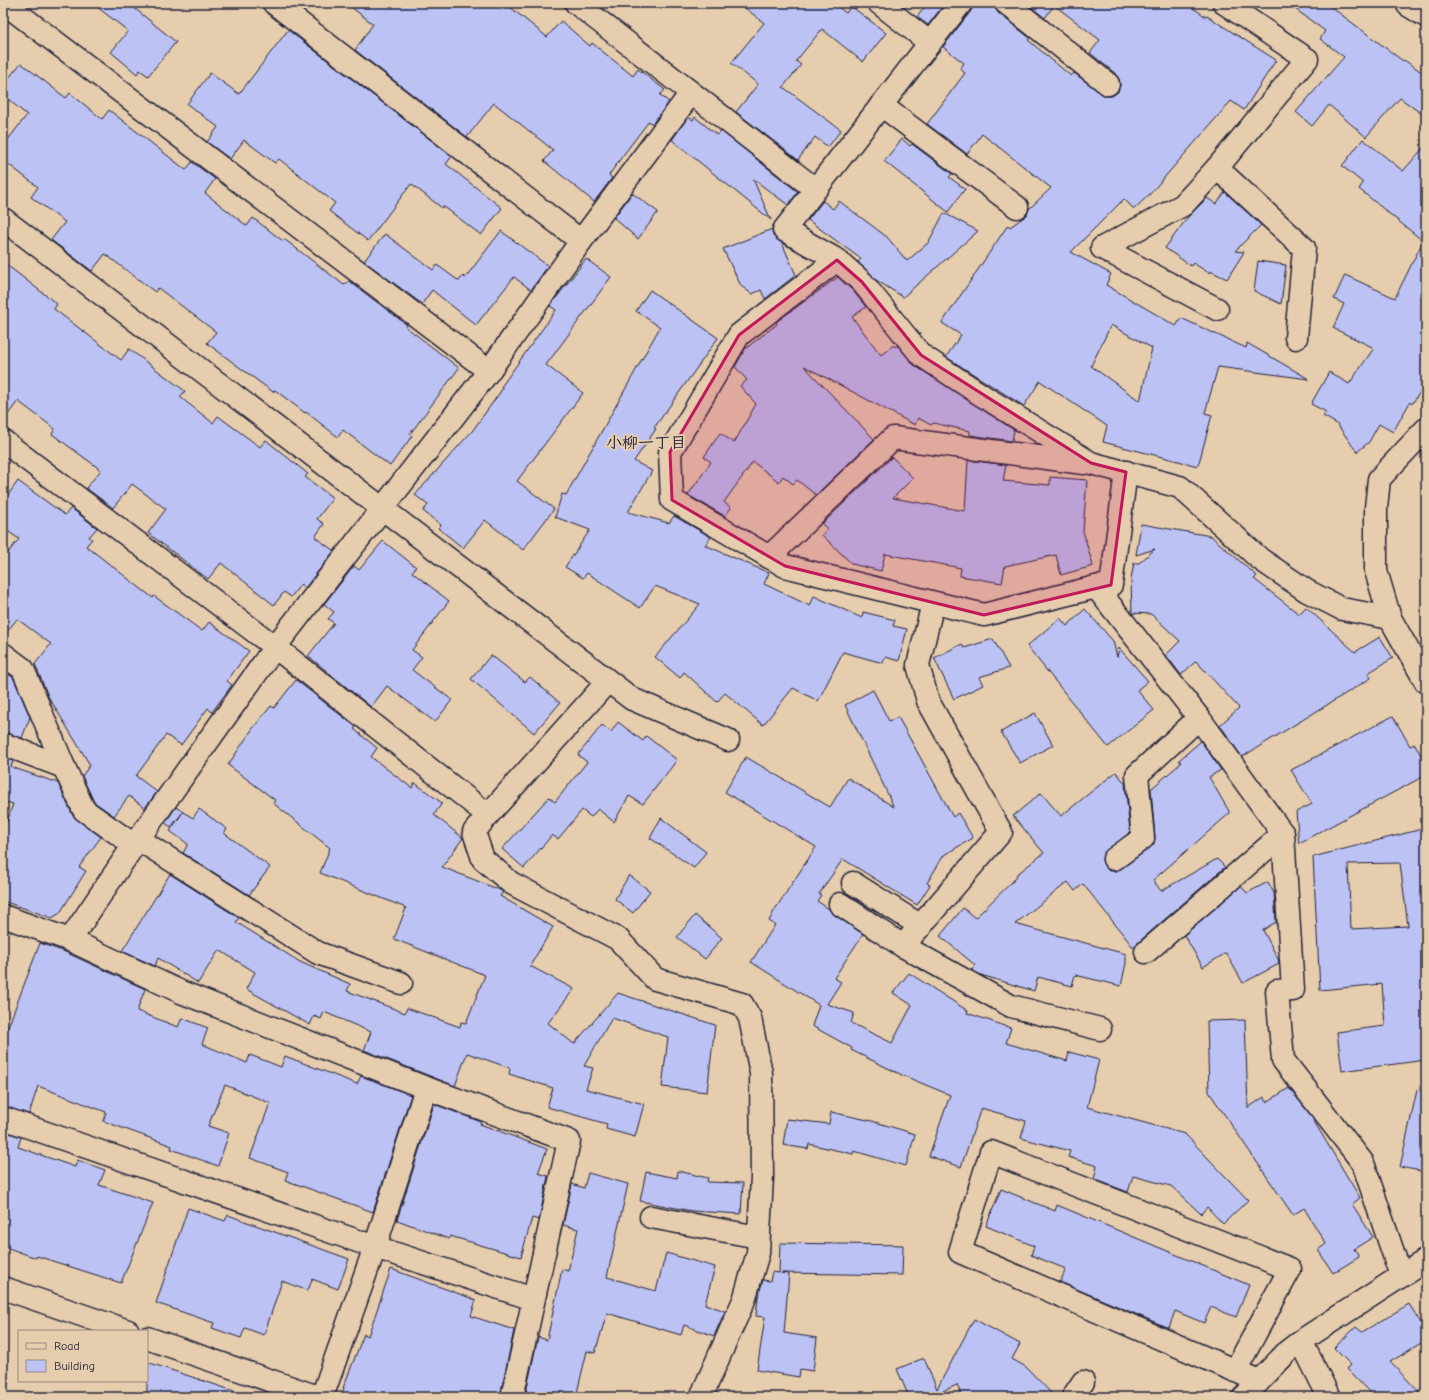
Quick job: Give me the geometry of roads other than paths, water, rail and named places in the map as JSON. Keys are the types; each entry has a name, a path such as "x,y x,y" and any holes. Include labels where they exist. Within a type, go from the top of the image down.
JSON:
{"street":[{"path":"4,3 489,371"},
{"path":"274,3 581,241"},
{"path":"576,3 815,189"},
{"path":"879,3 930,43"},
{"path":"961,3 784,230 837,260 862,282 921,355 1091,463"},
{"path":"1006,3 1108,84"},
{"path":"1217,310 1102,248 1183,205 1217,168 1307,59 1224,3"},
{"path":"1408,5 1426,16"},
{"path":"70,940 136,842 275,648 489,371 581,241 691,93"},
{"path":"881,106 1017,207"},
{"path":"1217,168 1304,248 1296,338"},
{"path":"3,219 632,699 728,740"},
{"path":"837,260 739,335 670,452 672,500 785,566 984,615 1096,587 1111,585 1126,472"},
{"path":"1426,429 1379,479 1376,508 1376,571 1390,618 1426,682"},
{"path":"769,557 893,438 1091,463 1180,487 1260,559 1307,592 1342,609 1390,618"},
{"path":"3,441 275,648 488,815"},
{"path":"1096,587 1199,718 1283,834 1293,990 1277,991 1283,1060 1362,1163 1401,1276"},
{"path":"904,946 1001,832 928,701 918,665 933,603"},
{"path":"3,654 23,669 64,767 84,810 318,953 401,983"},
{"path":"608,681 474,832 483,859 511,883 618,939 655,979 742,1004 750,1018 761,1073 762,1177 758,1253 744,1300 701,1397"},
{"path":"1114,859 1143,838 1137,775 1199,718"},
{"path":"3,744 64,767"},
{"path":"1146,952 1283,834"},
{"path":"853,883 921,926"},
{"path":"840,904 904,946 1011,1006 1100,1029"},
{"path":"3,916 70,940 181,992 426,1088 569,1141 512,1397"},
{"path":"322,1397 375,1246 426,1088"},
{"path":"3,1118 533,1299"},
{"path":"1236,1371 1290,1269 991,1152 960,1252 1259,1381"},
{"path":"651,1217 758,1237"},
{"path":"1244,1397 1288,1351 1301,1341 1426,1260"},
{"path":"3,1288 125,1330"},
{"path":"148,1338 318,1397"},
{"path":"1301,1341 1329,1397"}],"district":[{"name":"小柳一丁目","path":"646,443"}]}
